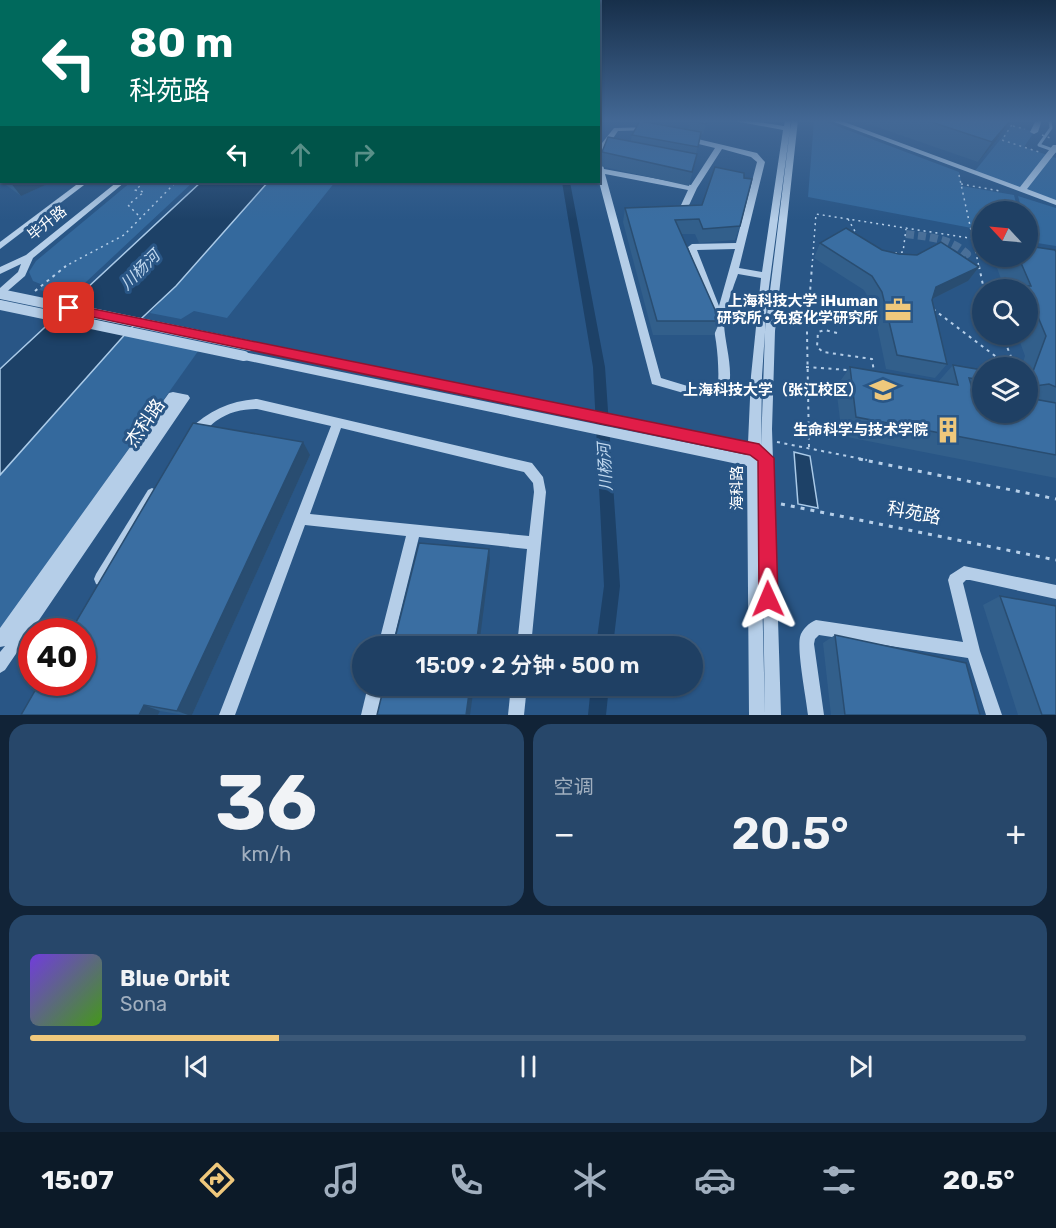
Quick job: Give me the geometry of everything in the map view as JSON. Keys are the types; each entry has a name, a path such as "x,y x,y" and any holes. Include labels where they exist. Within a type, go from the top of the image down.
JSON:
{"street":[{"path":"680,216 693,188 715,153"},
{"path":"720,318 761,162 754,155 748,153"},
{"name":"海科路","path":"757,715 759,329 784,153"},
{"name":"海科路","path":"773,715 766,500 758,456 766,440 772,310 791,153"},
{"path":"923,153 1056,202"},
{"path":"1022,190 1049,153"},
{"path":"693,188 600,166 656,381 694,392 723,392 726,365 720,318 692,247 739,246"},
{"path":"0,246 83,183"},
{"name":"毕升路","path":"0,293 21,274 29,257 120,183"},
{"path":"0,271 29,257"},
{"path":"734,270 765,276"},
{"path":"0,293 623,422 758,456"},
{"path":"0,305 625,435 758,456"},
{"name":"杰科路","path":"0,640 172,396 184,398 0,665"},
{"path":"186,444 210,418 228,409 246,404 257,404 528,467 539,481 525,636"},
{"path":"227,715 338,422"},
{"path":"94,591 162,479"},
{"path":"302,519 534,543"},
{"path":"388,636 414,530"},
{"path":"994,715 955,587 959,575 970,573 1056,592"},
{"path":"816,715 807,644 808,636 816,627 973,651"},
{"path":"369,715 374,696"},
{"path":"516,715 518,696"}],"path":[{"path":"958,166 972,233"},
{"path":"138,215 128,205 144,192 135,190 144,183"},
{"path":"26,298 67,265 123,235 175,183"},
{"path":"808,447 806,367 816,214 972,238"},
{"path":"848,219 862,242"},
{"path":"892,254 903,252 906,245 906,229"},
{"path":"934,319 931,308 996,357"},
{"path":"837,333 825,330 818,332 817,347 823,352 872,359 874,372"},
{"path":"806,367 852,370"},
{"path":"766,440 1056,499"},
{"name":"科苑路","path":"766,500 820,514 1056,560"}],"shaded area":[{"path":"811,153 910,153 959,172 962,186 1014,195 1016,201 972,201 972,228 808,197"},
{"path":"989,153 1043,153 1056,158 1056,203 974,172"},
{"path":"130,183 192,183 71,296 39,290 43,285 33,281 29,272 36,261"},
{"path":"267,183 334,183 227,318 194,311 181,319 150,313"},
{"path":"1018,196 1034,201 1019,201"},
{"path":"1038,202 1056,208 1056,246 1038,243"},
{"path":"128,331 201,347 0,630 0,473"}],"water":[{"path":"200,183 267,183 176,286 128,331 0,475 0,369"},
{"path":"794,452 810,456 818,508 798,504"}],"building":[{"path":"608,153 697,154 692,172"},
{"path":"715,167 744,173 744,178 752,179 740,226 703,229 699,219 675,220 720,321 657,321 625,208 702,205"},
{"name":"上海科技大学 iHuman 研究所 · 免疫化学研究所","path":"846,228 882,250 899,254 917,255 941,242 972,262 972,267 979,267 936,287 932,300 947,364 897,355 882,292 872,276 820,243"},
{"path":"1038,247 1055,250 1056,387 1049,384 1038,386 1038,358 1046,336 1038,317 1038,279 1028,279 1023,267 1038,267"},
{"path":"953,365 972,368 972,378 969,378 972,388 972,423 1038,423 1038,400 1056,403 1056,455 856,417 850,367 958,385"},
{"path":"193,423 303,442 177,711 144,705 139,715 21,715 32,696 96,696 96,618 78,618"},
{"path":"419,543 489,549 477,636 396,636"},
{"path":"1000,596 1056,606 1056,715 1042,715"},
{"path":"835,635 966,663 980,715 845,715"},
{"path":"382,696 469,696 466,715 377,715"}],"waterway":[{"name":"川杨河","path":"566,183 599,367 612,586 606,636"},
{"name":"川杨河","path":"597,715 599,696"}],"tunnel":[{"path":"906,234 946,241 967,254 953,263"}],"place":[{"name":"上海科技大学 iHuman 研究所 · 免疫化学研究所","path":"898,310"},
{"name":"上海科技大学（张江校区）","path":"883,390"},
{"name":"生命科学与技术学院","path":"948,430"}],"route":[{"path":"69,308 754,449 766,458 768,599"}]}
